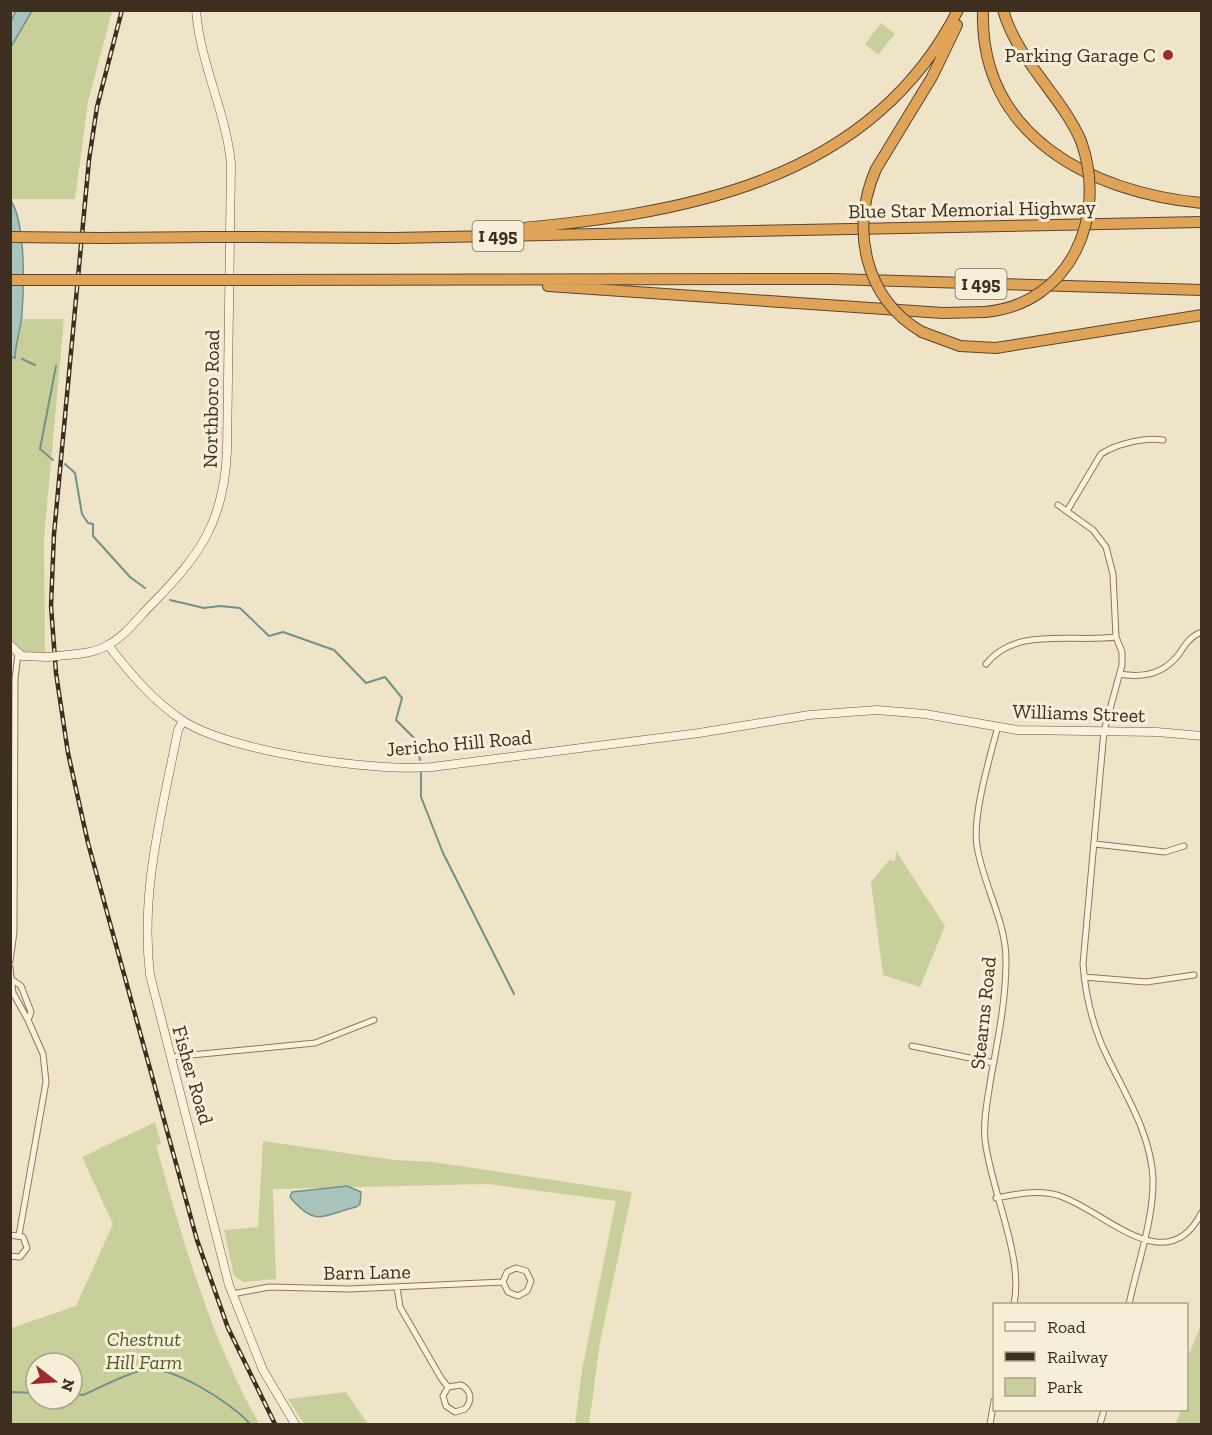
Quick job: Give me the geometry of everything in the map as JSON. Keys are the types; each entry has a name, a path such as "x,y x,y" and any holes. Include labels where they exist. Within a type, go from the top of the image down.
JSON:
{"highway":[{"path":"960,10 937,68 876,169 867,195 863,218 863,242 876,285 888,303 907,322 922,332 960,346 996,348 1202,315"},
{"path":"393,238 615,217 703,201 762,182 828,148 880,110 931,55 960,10"},
{"path":"983,10 985,43 995,79 1014,115 1040,143 1082,171 1114,185 1161,198 1202,203"},
{"path":"458,279 944,313 985,312 1011,307 1036,294 1060,273 1076,253 1086,228 1092,197 1089,167 1081,141 1068,116 1016,41 1003,10"},
{"name":"Blue Star Memorial Highway","path":"393,238 1202,222"},
{"name":"I 495","path":"10,237 393,238"},
{"name":"I 495","path":"10,280 761,279 1202,290"}],"street":[{"name":"Northboro Road","path":"18,654 28,658 58,656 86,653 108,645 185,570 210,532 225,484 231,164 226,129 202,55 196,10"},
{"path":"1067,511 1101,454 1110,448 1153,438 1163,440"},
{"path":"1058,505 1093,530 1106,547 1114,580 1116,637 1122,652 1120,674 1104,731 1086,923 1084,977 1101,1042 1140,1126 1150,1161 1152,1198 1129,1303"},
{"path":"1120,674 1145,676 1157,672 1169,664 1191,638 1202,632"},
{"path":"986,664 996,652 1017,642 1034,639 1088,640 1116,637"},
{"path":"10,645 18,654 15,679 14,932 10,961"},
{"name":"Jericho Hill Road","path":"108,645 156,698 183,720 220,737 360,765 408,769 848,712"},
{"name":"Williams Street","path":"848,712 903,711 1034,731 1104,731 1202,736"},
{"name":"Fisher Road","path":"183,720 178,730 153,852 146,923 150,975 232,1294 263,1370 295,1425"},
{"name":"Stearns Road","path":"998,726 976,832 983,873 993,900 1006,957 1002,1013 986,1107 985,1137 996,1198 1016,1278 1014,1303"},
{"path":"1095,844 1165,852 1184,846"},
{"path":"10,968 14,981 13,993 43,1054 46,1082 19,1235"},
{"path":"1084,977 1161,982 1194,975"},
{"path":"14,981 21,986 31,1012 28,1020"},
{"path":"171,1057 315,1042 374,1020"},
{"path":"912,1046 994,1063"},
{"path":"996,1198 1031,1193 1058,1195 1143,1240 1161,1243 1182,1238 1197,1222 1202,1212"},
{"path":"10,1235 19,1235 25,1240 26,1251 20,1257 10,1256"},
{"name":"Barn Lane","path":"516,1268 526,1271 531,1281 527,1291 518,1296 508,1292 503,1282 507,1272 516,1268"},
{"name":"Barn Lane","path":"232,1294 269,1287 397,1287 503,1282"},
{"path":"397,1287 401,1308 448,1387"},
{"path":"458,1384 467,1389 470,1399 465,1409 455,1412 446,1406 443,1396 448,1387 458,1384"},
{"path":"990,1425 993,1407"}],"green space":[{"path":"10,11 112,11 88,102 75,199 11,199"},
{"path":"881,23 895,34 878,55 865,44"},
{"path":"11,319 64,319 44,539 45,653 11,655"},
{"path":"896,851 945,926 920,987 883,975 871,882 889,860 895,861"},
{"name":"Chestnut Hill Farm","path":"155,1122 161,1144 156,1145 199,1288 226,1357 259,1424 11,1424 11,1328 76,1306 113,1224 82,1157"},
{"path":"263,1141 394,1160 433,1162 632,1192 600,1342 589,1424 575,1424 582,1370 616,1201 488,1184 273,1189 276,1279 243,1282 234,1276 224,1230 258,1227"},
{"path":"1201,1325 1201,1424 1176,1424 1181,1411 1188,1411 1188,1357"},
{"path":"346,1392 368,1424 304,1424 288,1399"}],"water":[{"path":"16,11 32,11 11,47 11,22"},
{"path":"10,199 19,223 23,271 22,314 15,358 10,357"},
{"path":"347,1186 361,1192 360,1204 327,1216 313,1216 306,1213 290,1197 292,1192"}],"waterway":[{"path":"22,359 35,365"},
{"path":"53,460 40,449 56,366"},
{"path":"65,464 75,473 82,514 88,523 93,524 93,536 130,577 145,588"},
{"path":"170,600 204,608 220,606 240,608 269,636 283,632 334,650 366,683 385,677 402,698 396,720 415,739 420,760"},
{"path":"421,773 421,797 443,853 514,994"},
{"path":"84,1395 129,1374 156,1370 170,1373 201,1387 230,1406 250,1424"},
{"path":"10,1392 24,1393"}],"railway":[{"path":"122,10 97,107 89,160 54,534 51,606 56,673 68,753 88,843 197,1240 228,1328 275,1424"}],"place":[{"name":"Parking Garage C","path":"1168,55"}]}
